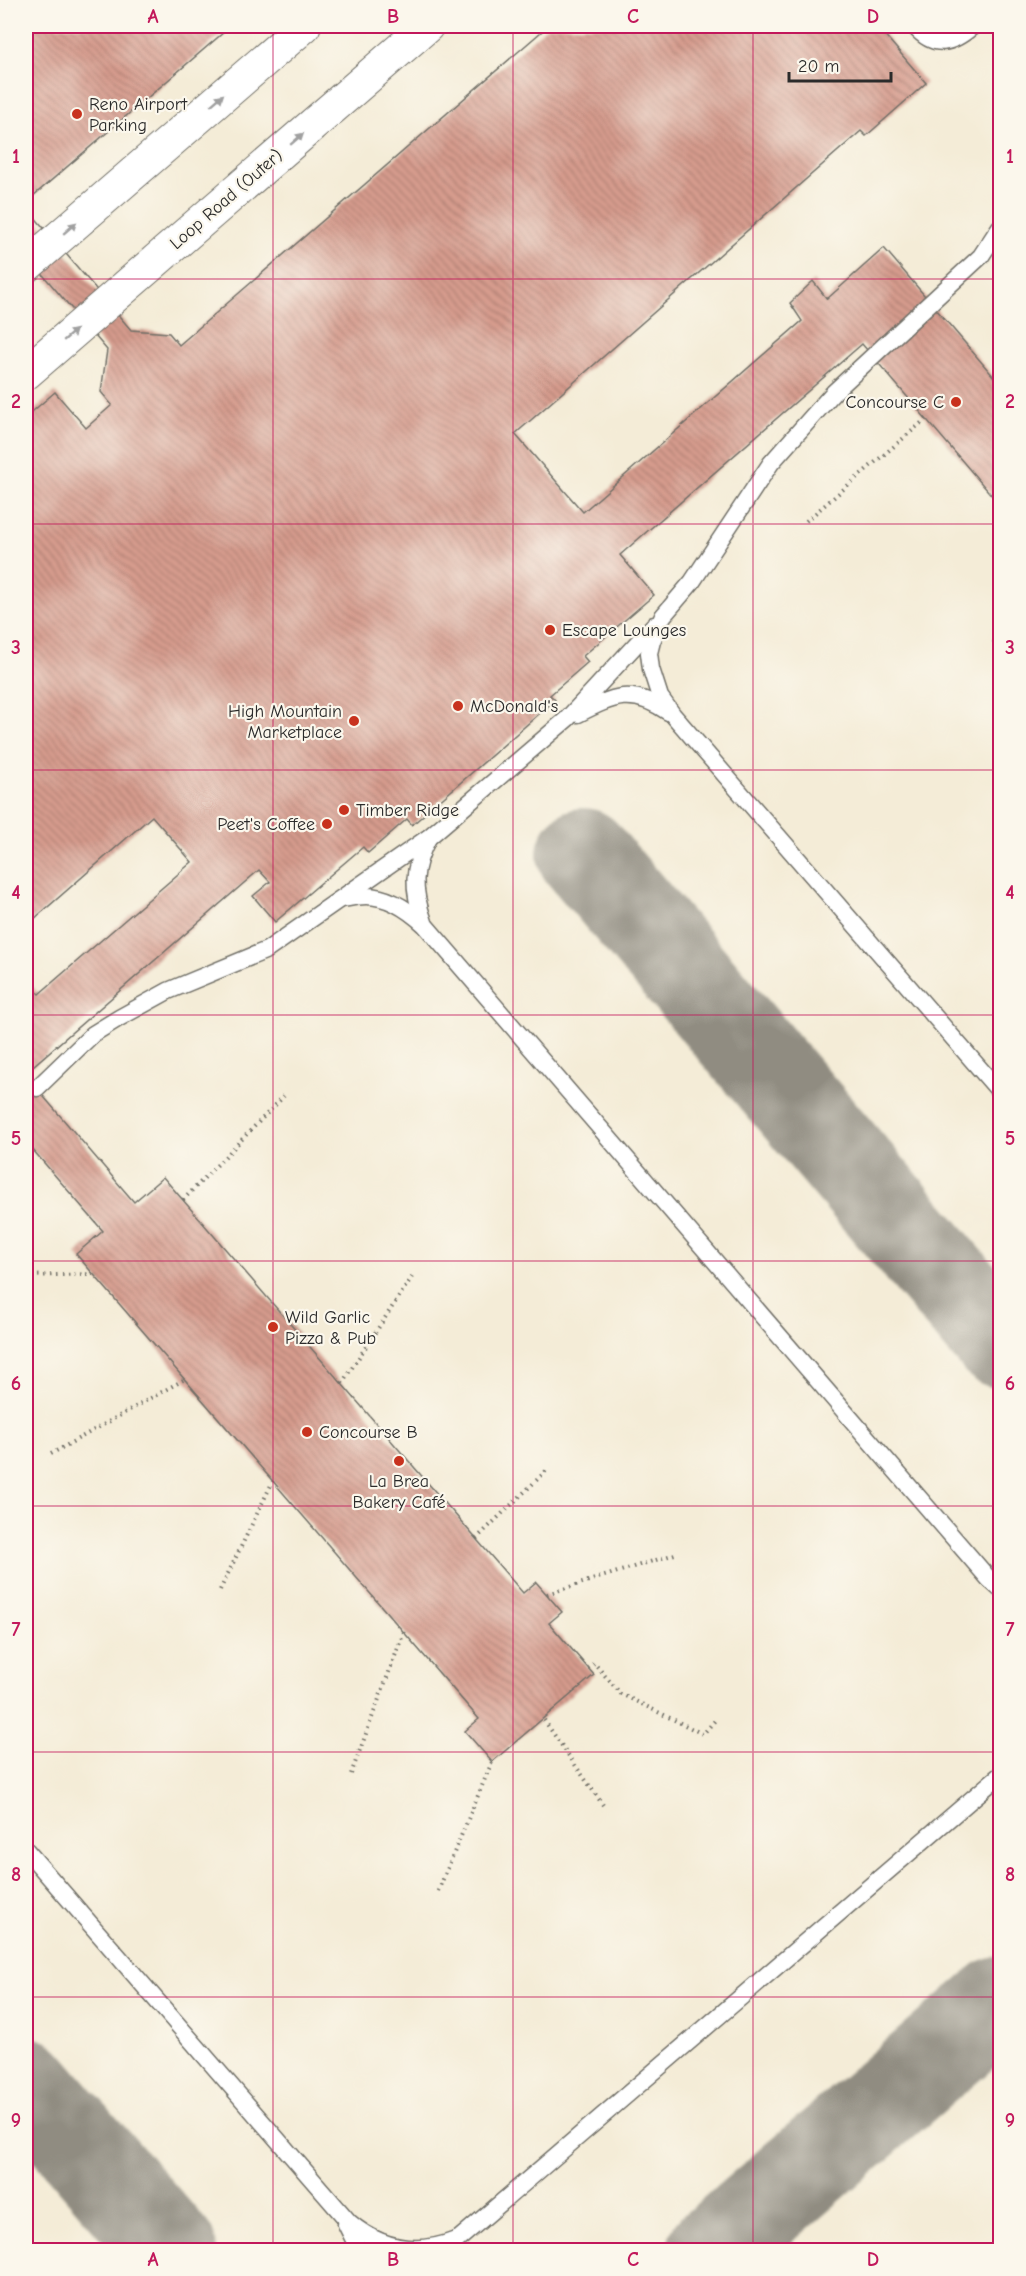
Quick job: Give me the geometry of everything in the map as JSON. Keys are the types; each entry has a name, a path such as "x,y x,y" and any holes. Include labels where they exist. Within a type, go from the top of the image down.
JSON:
{"main road":[{"path":"26,266 303,26"},
{"name":"Loop Road (Outer)","path":"26,373 427,26"}],"lane":[{"path":"914,26 926,37 942,42 961,37 973,26"},
{"path":"37,1088 93,1034 168,991 267,950 342,899 429,837 567,719 692,582 771,463 834,392 981,256 1000,227"},
{"path":"663,616 652,641 650,653 651,669 660,697 1000,1092"},
{"path":"567,719 604,700 619,696 646,699 674,715"},
{"path":"425,925 414,884 420,853 429,837"},
{"path":"342,899 366,896 387,901 411,912 425,925 995,1584 1000,1596"},
{"path":"446,2250 1000,1774"},
{"path":"26,1850 332,2204 351,2231 359,2250"},
{"path":"332,2204 365,2235 381,2243 424,2249 441,2246 462,2237"}],"path":[{"path":"806,522 926,419"},
{"path":"994,643 1000,628"},
{"path":"183,1200 284,1096"},
{"path":"26,1276 93,1274"},
{"path":"342,1383 412,1277"},
{"path":"51,1454 185,1379"},
{"path":"476,1539 548,1469"},
{"path":"220,1590 273,1481"},
{"path":"547,1594 675,1554"},
{"path":"351,1774 404,1632"},
{"path":"588,1668 594,1663 621,1694 703,1734 717,1718"},
{"path":"544,1720 603,1805"},
{"path":"438,1891 492,1762"}],"building":[{"name":"Reno Airport Parking","path":"26,26 231,26 26,202"},
{"path":"548,26 877,26 926,83 866,136 861,131 515,434 583,512 802,321 790,303 813,281 827,299 884,248 1000,384 1000,505 862,344 620,555 654,595 583,656 588,662 550,695 555,700 412,825 407,819 368,853 363,847 275,922 253,896 270,882 259,870 26,1072 26,982 39,994 192,862 152,816 26,926 26,417 55,392 86,428 112,405 101,392 107,350 26,255 26,207 131,330 169,333 179,345"},
{"name":"Concourse B","path":"26,1076 134,1202 163,1177 523,1593 536,1582 562,1612 549,1623 594,1675 492,1762 465,1731 479,1719 76,1254 103,1231 26,1142"}],"taxiway":[{"path":"583,854 1000,1342"},
{"path":"713,2250 1000,2002"},
{"path":"26,2083 171,2250"}],"place":[{"name":"Reno Airport Parking","path":"77,114"},
{"name":"Concourse C","path":"956,402"},
{"name":"Escape Lounges","path":"550,630"},
{"name":"McDonald's","path":"458,706"},
{"name":"High Mountain Marketplace","path":"354,721"},
{"name":"Timber Ridge","path":"344,810"},
{"name":"Peet's Coffee","path":"327,824"},
{"name":"Wild Garlic Pizza & Pub","path":"273,1327"},
{"name":"Concourse B","path":"307,1432"},
{"name":"La Brea Bakery Café","path":"399,1461"}]}
